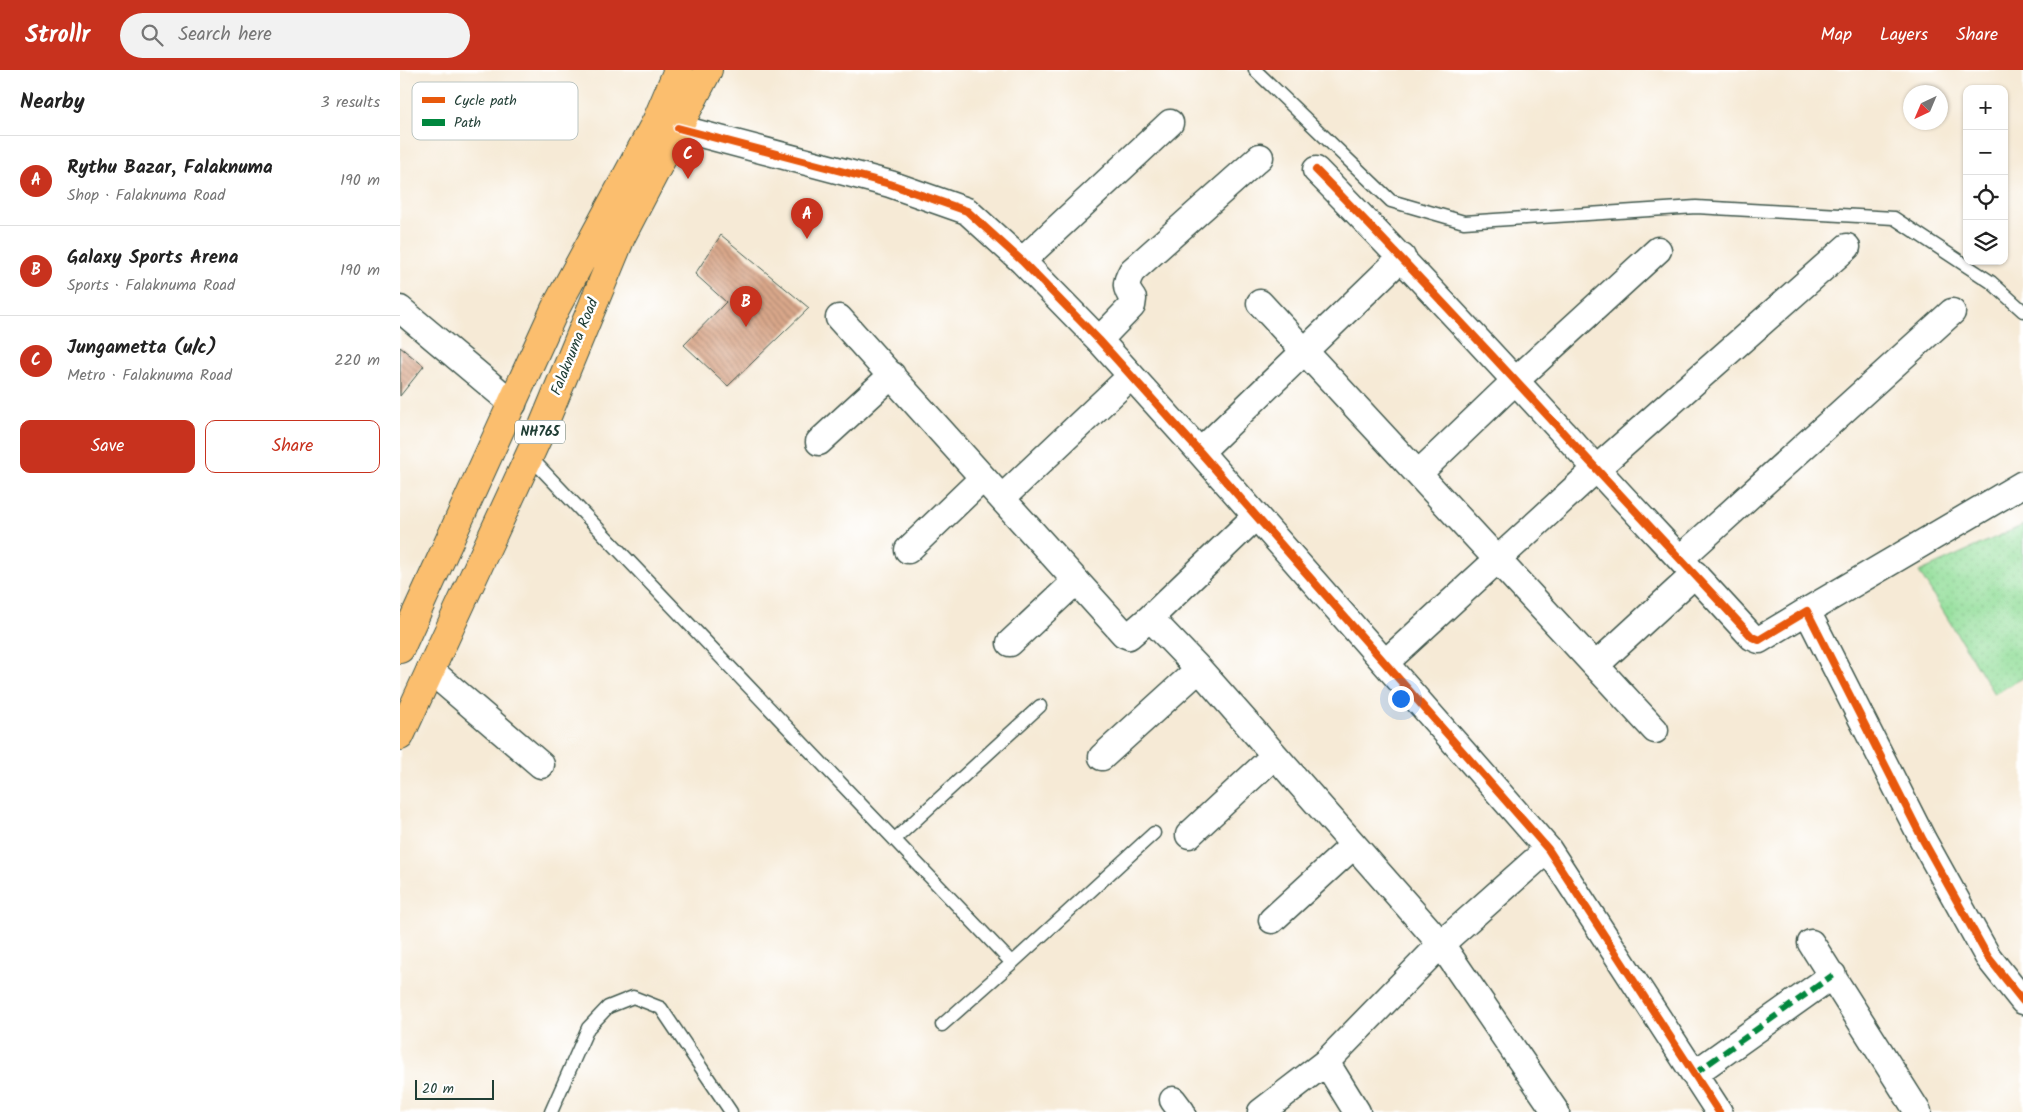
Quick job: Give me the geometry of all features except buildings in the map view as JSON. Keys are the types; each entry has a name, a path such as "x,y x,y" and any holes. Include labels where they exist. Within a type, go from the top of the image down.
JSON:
{"highway":[{"name":"Falaknuma Road","path":"400,649 555,309 656,122 678,70"},
{"name":"Falaknuma Road","path":"400,736 529,456 622,235 708,70"}],"street":[{"path":"1022,261 1170,123"},
{"path":"678,128 890,184 967,211 1022,261 1099,340 1200,452 1548,849 1694,1074 1708,1108"},
{"path":"1099,340 1132,306 1133,299 1126,290 1126,280 1132,271 1260,157"},
{"path":"1316,170 1402,257 1596,469 1756,639 1759,640 2023,484"},
{"path":"1385,663 1596,469 1847,247"},
{"path":"1419,473 1515,381 1658,250"},
{"path":"1200,452 1402,257"},
{"path":"1260,303 1655,730"},
{"path":"400,309 513,404"},
{"path":"1596,665 1688,566 1952,312"},
{"path":"840,318 1124,634 1129,636 1150,618 1255,517"},
{"path":"819,442 892,374"},
{"path":"1002,498 1131,376"},
{"path":"908,550 983,478"},
{"path":"1010,643 1076,581"},
{"path":"1806,612 1923,840 1988,957 2023,1001"},
{"path":"1150,618 1199,670 1441,944 1556,1112"},
{"path":"430,670 541,765"},
{"path":"1102,757 1199,670"},
{"path":"1189,835 1274,756"},
{"path":"1272,920 1354,845"},
{"path":"1261,1112 1326,1062 1441,944 1548,849"},
{"path":"1811,942 1918,1112"},
{"path":"1694,1074 1833,975"},
{"path":"1326,1062 1357,1112"}],"lane":[{"path":"1255,70 1391,201 1464,222 1696,207 1894,218 1991,282 2023,311"},
{"path":"529,456 1012,963"},
{"path":"895,839 1040,706"},
{"path":"942,1026 1154,833"},
{"path":"551,1112 588,1028 608,1007 633,998 661,1008 730,1112"}],"green space":[{"path":"2023,525 2023,678 1994,694 1919,572"}],"marked path":[{"path":"1694,1074 1833,975"}],"cycle path":[{"path":"678,128 890,184 967,211 1022,261 1099,340 1200,452 1548,849 1719,1112"},
{"path":"1316,170 1444,304 1752,637 1759,640 1807,611 1923,840 1988,957 2023,1001"}],"place":[{"name":"Jungametta (u/c)","path":"688,179"},
{"name":"Rythu Bazar, Falaknuma","path":"807,239"},
{"name":"Galaxy Sports Arena","path":"746,327"}]}
